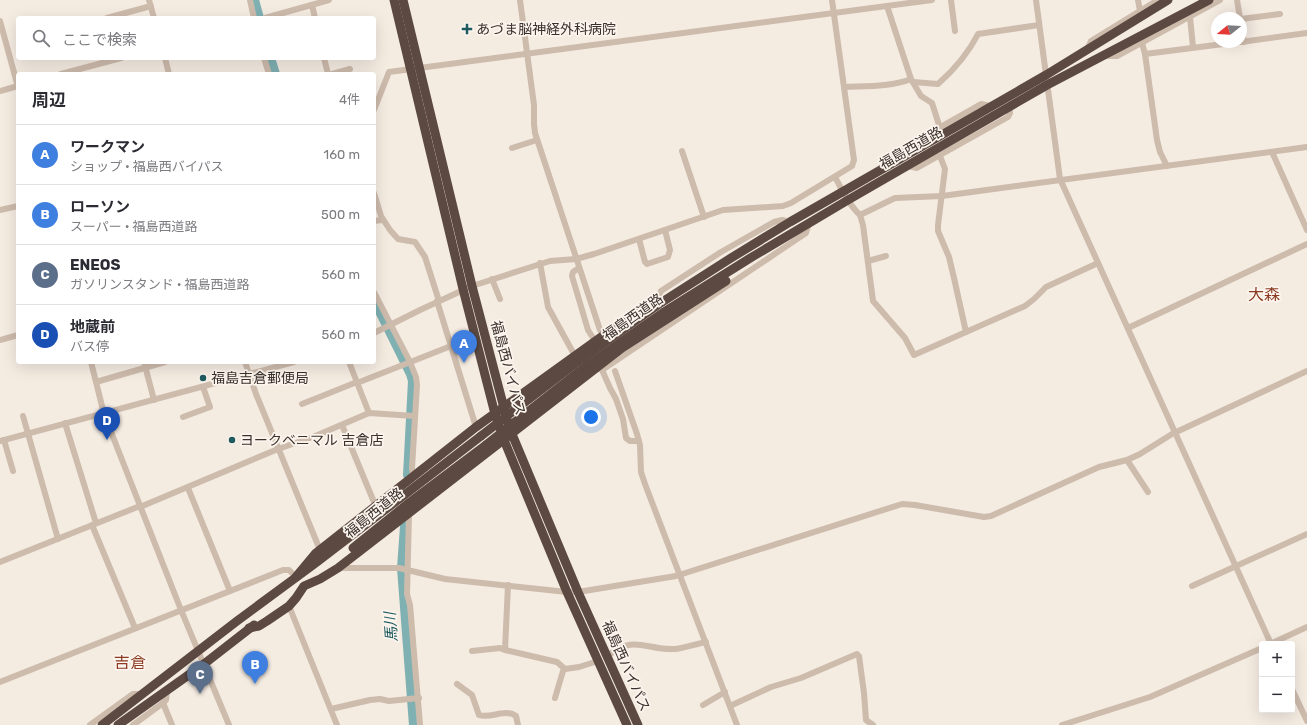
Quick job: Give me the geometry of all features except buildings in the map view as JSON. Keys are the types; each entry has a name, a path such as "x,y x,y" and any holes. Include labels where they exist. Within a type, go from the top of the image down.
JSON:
{"highway":[{"name":"福島西バイパス","path":"394,0 415,68"},
{"name":"福島西バイパス","path":"403,0 415,68 495,414 504,440 567,592 627,725"},
{"name":"福島西道路","path":"118,725 204,664 586,367 664,312 809,223 890,164 1046,75 1168,0"},
{"name":"福島西道路","path":"102,725 296,577 318,562 419,482 580,360 660,304 790,222 908,166 1047,86 1209,0"},
{"path":"249,628 259,626 289,606 304,586 320,579 338,568 512,433 599,369 622,348 730,277 752,257"},
{"path":"296,577 320,550 476,427 595,341 656,300 714,262 731,258"},
{"name":"福島西バイパス","path":"467,288 512,433 578,592 638,725"}],"street":[{"path":"250,0 254,16"},
{"path":"273,16 329,0"},
{"path":"520,0 528,55 534,106 534,124 537,140 600,330"},
{"path":"376,332 467,288 540,263 576,259 594,254 723,210 783,206 791,203 852,166 854,160 832,0"},
{"path":"376,105 389,72 528,55 834,12 932,0"},
{"path":"951,0 955,32"},
{"path":"1036,0 1060,179 1270,641"},
{"path":"1138,0 1140,11"},
{"path":"1088,48 1091,41 1158,0"},
{"path":"1103,56 1117,56 1220,0"},
{"path":"1237,0 1239,12"},
{"path":"113,16 150,3 153,16"},
{"path":"312,5 315,16"},
{"path":"887,6 912,81 922,96 932,103 940,128"},
{"path":"1247,18 1280,14"},
{"path":"1190,17 1194,47"},
{"path":"0,21 16,79"},
{"path":"844,87 881,85 904,81 938,84 951,73 971,48 978,34 1039,26"},
{"path":"1247,41 1307,33"},
{"path":"1142,43 1146,54 1157,140 1160,152 1167,166"},
{"path":"1146,54 1211,45"},
{"path":"68,72 114,60"},
{"path":"166,60 168,72"},
{"path":"265,60 268,72"},
{"path":"324,60 328,72"},
{"path":"339,72 350,69"},
{"path":"0,91 16,87"},
{"path":"890,164 892,155 981,104 991,106"},
{"path":"908,166 917,168 1008,117 1010,107"},
{"path":"512,148 537,140"},
{"path":"860,215 895,198 942,196 1307,147"},
{"path":"682,151 704,217"},
{"path":"1272,152 1307,230"},
{"path":"940,156 945,169 938,231 949,256 966,332"},
{"path":"835,177 845,196 860,215 863,225 874,301 905,338 914,355 1025,306 1046,287 1098,262"},
{"path":"376,200 382,220 398,239 415,242 425,257 476,427"},
{"path":"0,210 16,206"},
{"path":"376,221 382,220"},
{"path":"656,300 661,291 721,252 774,222 782,220 790,222"},
{"path":"639,442 630,441 626,438 623,419 616,399 599,369 806,233 809,223"},
{"path":"639,239 645,262 647,264 664,259 668,256 670,250 665,230"},
{"path":"1128,328 1307,244"},
{"path":"868,261 886,256"},
{"path":"540,263 548,308 575,356"},
{"path":"579,268 573,272 572,276 588,330 595,341"},
{"path":"492,279 500,300"},
{"path":"376,297 388,326 407,364 416,377 413,416 413,477"},
{"path":"0,340 16,336"},
{"path":"302,404 451,346"},
{"path":"92,364 104,414 228,725"},
{"path":"246,364 248,374 278,449 320,550"},
{"path":"13,471 2,440 104,414 286,364"},
{"path":"351,364 369,413"},
{"path":"96,382 145,365 154,400"},
{"path":"615,371 639,442 642,472 737,725"},
{"path":"338,568 404,569 445,579 578,592 680,575 902,504 911,504 984,517 991,516 1099,467 1127,460 1140,454 1176,432 1307,372"},
{"path":"183,417 210,407 203,387"},
{"path":"0,561 188,488 278,449 313,437 326,430 369,413 413,416"},
{"path":"23,416 58,539"},
{"path":"65,423 94,524 135,628"},
{"path":"342,424 376,507"},
{"path":"1127,460 1148,492"},
{"path":"188,488 230,591"},
{"path":"410,512 404,569 410,605 420,725"},
{"path":"1192,586 1307,534"},
{"path":"0,682 283,570 289,570 296,577"},
{"path":"505,650 508,585"},
{"path":"289,606 337,725"},
{"path":"1277,641 1307,627"},
{"path":"607,657 614,650 627,644 640,644 675,649 706,642"},
{"path":"472,651 500,648 557,662 565,668 579,667 598,661"},
{"path":"1062,725 1150,697 1259,649"},
{"path":"730,706 771,687 801,678 857,654 859,656 866,720 873,725"},
{"path":"555,698 562,671 565,668"},
{"path":"457,684 472,695 478,716 484,717 502,713 513,714 516,716 518,725"},
{"path":"132,725 166,700 167,690"},
{"path":"703,705 725,692"},
{"path":"90,725 133,694 143,694"},
{"path":"1295,695 1307,721"},
{"path":"331,709 370,700 417,699"},
{"path":"163,703 172,725"}],"waterway":[{"name":"馬川","path":"254,0 258,16"},
{"name":"馬川","path":"271,60 274,72"},
{"name":"馬川","path":"376,303 413,381 408,475"},
{"name":"馬川","path":"405,526 402,568 414,725"}],"place":[{"name":"あづま脳神経外科病院","path":"467,29"},
{"name":"ワークマン","path":"464,363"},
{"name":"福島吉倉郵便局","path":"203,378"},
{"name":"地蔵前","path":"107,440"},
{"name":"ヨークベニマル 吉倉店","path":"232,440"},
{"name":"ローソン","path":"255,684"},
{"name":"ENEOS","path":"200,694"}],"district":[{"name":"大森","path":"1264,294"},
{"name":"吉倉","path":"130,662"}]}
